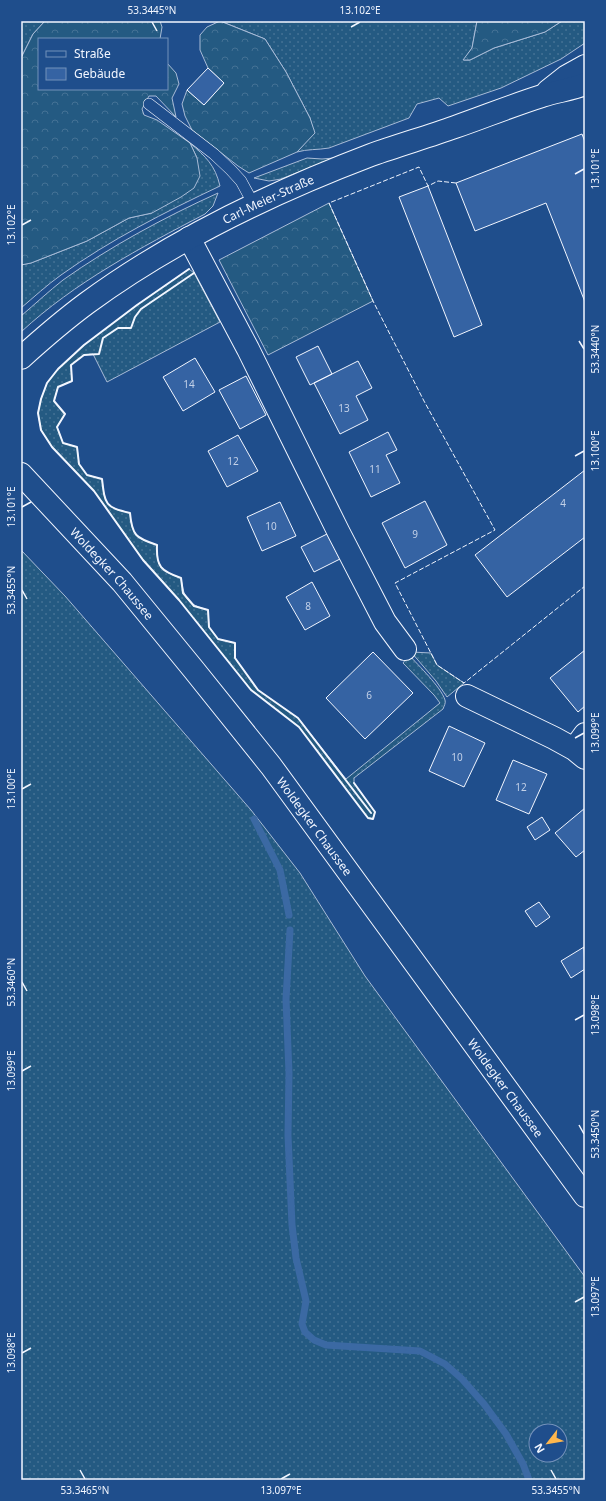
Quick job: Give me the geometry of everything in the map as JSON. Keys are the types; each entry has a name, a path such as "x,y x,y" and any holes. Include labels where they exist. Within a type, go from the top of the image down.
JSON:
{"main road":[{"name":"Carl-Meier-Straße","path":"544,95 567,76 585,66"},
{"name":"Carl-Meier-Straße","path":"21,358 51,331 87,303 133,271 190,238 254,206 372,155 544,95 585,84"},
{"path":"190,238 248,349 385,622 405,649"},
{"name":"Woldegker Chaussee","path":"21,474 122,582 271,766 585,1196"},
{"path":"467,696 581,747"}],"lane":[{"path":"149,104 214,154 231,170 241,181 254,206"}],"green space":[{"path":"21,21 45,21 33,34 21,58"},
{"path":"45,21 160,21 162,27 160,38 38,38 38,90 168,90 168,64 176,73 179,84 172,98 176,117 156,96 149,96 142,109 144,115 157,120 190,143 197,158 200,176 194,188 152,213 129,218 87,241 31,263 21,265 21,58 33,34"},
{"path":"220,21 477,21 472,48 464,60 470,60 494,48 545,32 562,21 585,21 585,43 561,59 501,88 448,106 439,98 417,104 409,118 329,148 297,152 314,133 310,118 286,72 265,39"},
{"path":"220,21 265,39 286,72 310,118 315,133 297,152 249,173 192,130 185,116 182,104 187,90 204,105 224,83 208,68 200,50 200,35 207,27"},
{"path":"477,21 562,21 545,32 494,48 470,60 463,60 472,48"},
{"path":"190,143 213,167 220,186 158,216 118,238 56,279 21,308 21,265 31,263 87,241 129,218 152,213 197,158"},
{"path":"307,158 334,158 281,179 269,181 254,178"},
{"path":"218,193 213,206 205,214 109,267 63,297 21,332 21,316 47,293 81,267 139,233"},
{"path":"329,203 373,301 268,355 219,260"},
{"path":"189,269 194,273 220,322 107,382 93,354 84,355 71,365 72,381 58,387 54,401 65,414 57,427 63,443 77,447 79,464 87,475 102,479 104,494 108,504 116,509 130,513 132,527 136,535 157,545 158,558 161,567 169,573 181,578 185,596 191,603 208,610 209,627 218,639 235,643 235,658 258,690 298,718 346,779 440,703 403,663 409,655 439,689 445,700 443,709 354,778 354,783 375,812 373,819 368,818 299,727 251,690 179,600 143,560 94,491 52,447 41,430 38,413 41,399 47,383 58,369 84,345 137,305"},
{"path":"21,550 65,596 251,810 300,873 365,976 585,1277 585,1480 21,1480"},
{"path":"411,652 431,653 437,665 464,683 447,697 436,681"}],"building":[{"path":"208,68 224,83 204,105 187,90"},
{"path":"582,134 585,142 585,302 546,203 475,231 456,183"},
{"path":"428,186 482,325 454,337 399,197"},
{"path":"318,346 332,374 310,385 296,357"},
{"path":"195,358 215,392 183,411 163,377"},
{"path":"358,361 372,388 356,396 368,420 340,434 314,383"},
{"path":"246,376 266,415 240,429 219,390"},
{"path":"388,432 397,450 386,455 400,483 371,497 349,452"},
{"path":"238,435 258,471 227,487 208,451"},
{"path":"585,470 585,537 507,597 475,555"},
{"path":"425,501 447,545 405,568 382,523"},
{"path":"280,502 296,536 262,551 247,517"},
{"path":"327,534 340,559 314,572 301,547"},
{"path":"312,582 330,616 305,630 286,597"},
{"path":"585,650 585,706 578,712 550,678"},
{"path":"373,652 413,693 365,739 326,698"},
{"path":"449,726 485,743 464,787 429,771"},
{"path":"513,760 547,774 529,814 496,800"},
{"path":"585,808 585,850 576,857 555,833"},
{"path":"542,817 550,830 535,840 527,827"},
{"path":"539,902 550,917 536,927 525,911"},
{"path":"584,947 585,969 571,978 561,961"}],"waterway":[{"path":"254,819 280,870 289,915"},
{"path":"290,930 286,999 289,1073 288,1135 292,1225 296,1258 306,1301 302,1324 305,1332 314,1340 326,1345 420,1351 445,1364 462,1379 484,1404 506,1434 523,1464 529,1480"}],"fence":[{"path":"456,183 438,181 428,186 419,167 329,203 373,301 424,401 495,530 395,583 437,665 464,683 585,586"}],"wall":[{"path":"189,269 137,305 84,345 58,369 47,383 41,399 38,413 41,430 52,447 94,491 143,560 179,600 251,690 299,727 368,818 373,819 375,812 354,783"},
{"path":"194,273 141,309 135,317 131,328 118,328 103,338 99,354 84,355 71,365 72,381 58,387 54,401 65,414 57,427 63,443 77,447 79,464 87,475 102,479 104,494 108,504 116,509 130,513 132,527 136,535 157,545 158,558 161,567 169,573 181,578 183,593 194,606 208,610 209,627 218,639 235,643 235,658 258,690 298,718 371,813"}]}
